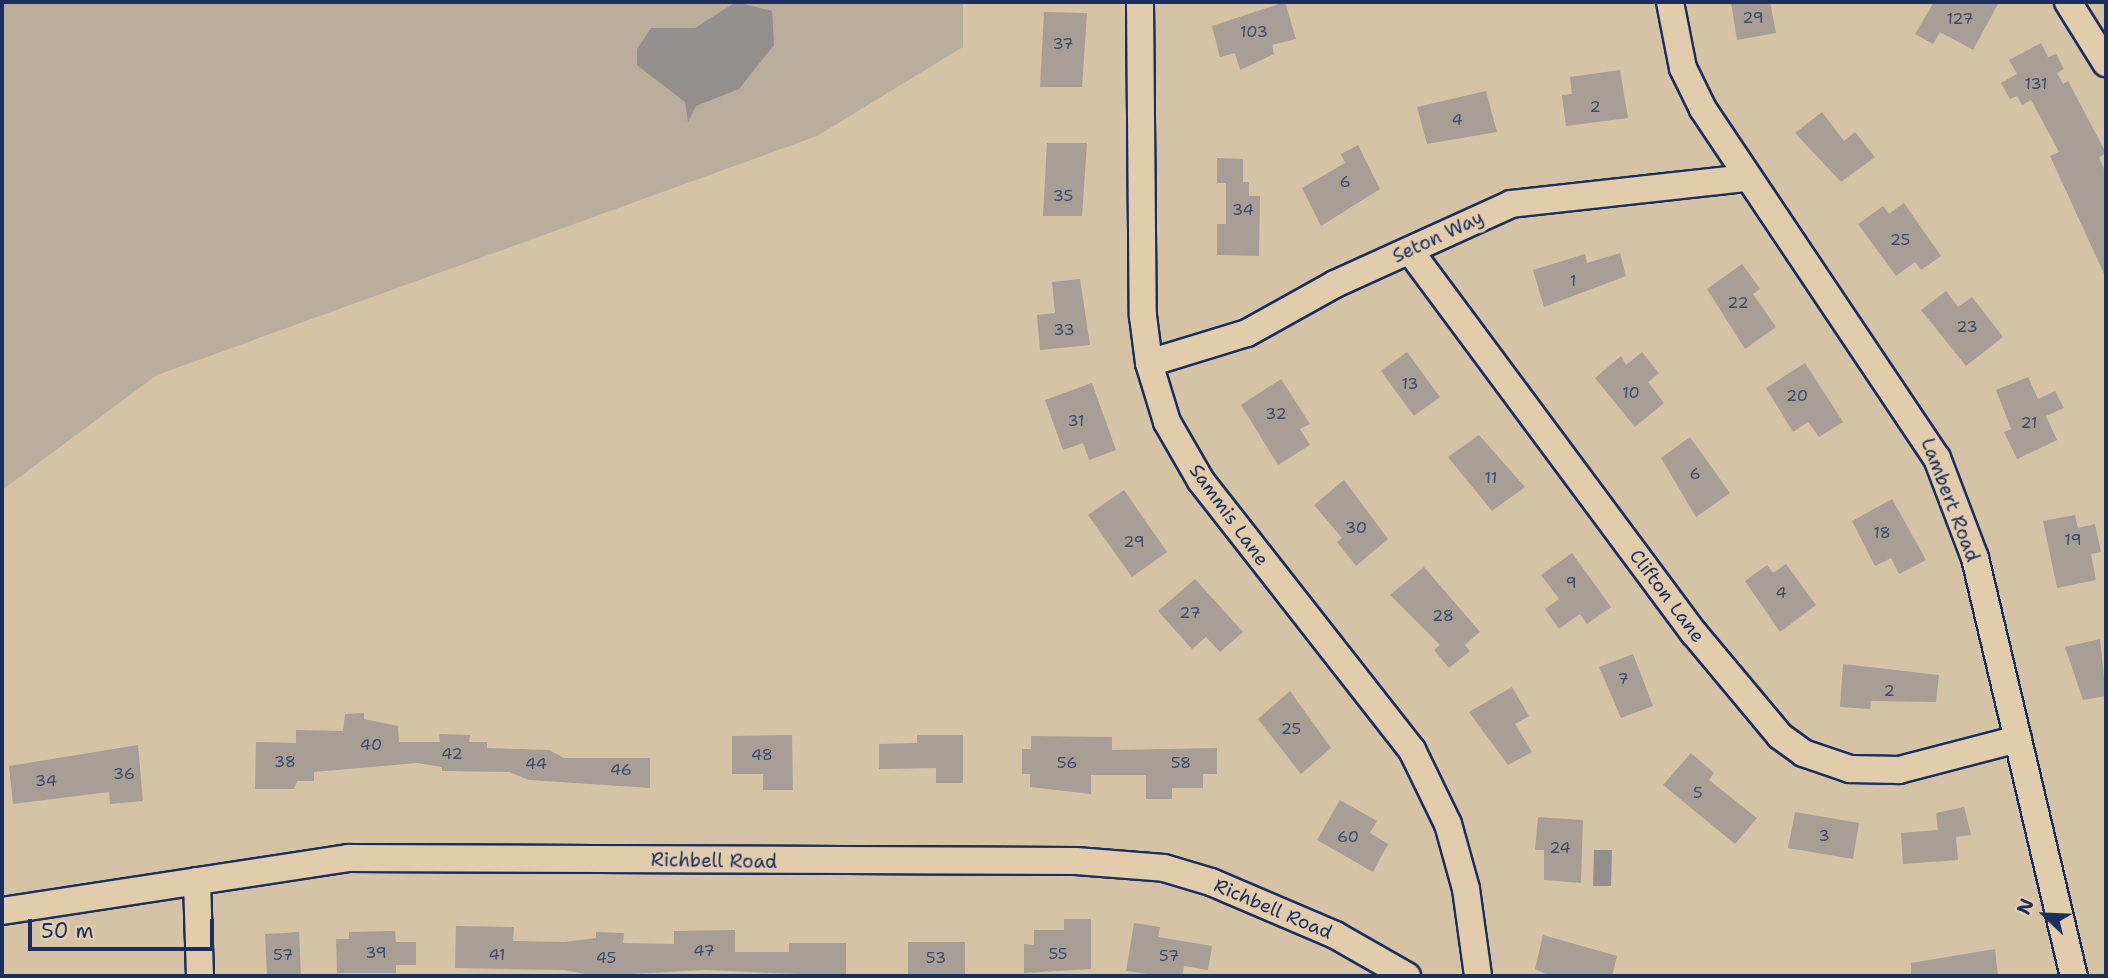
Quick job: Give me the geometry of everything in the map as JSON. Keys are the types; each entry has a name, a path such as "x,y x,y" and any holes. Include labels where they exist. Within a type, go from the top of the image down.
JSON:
{"street":[{"name":"Sammis Lane","path":"1140,2 1142,302 1149,363 1167,422 1201,481 1412,750 1448,824 1466,889 1478,976"},
{"name":"Lambert Road","path":"1670,2 1684,68 1746,178 1937,458 1975,558 2074,976"},
{"path":"2068,2 2106,63"},
{"name":"Seton Way","path":"1149,363 1247,333 1335,284 1511,204 1542,197 1746,178"},
{"name":"Clifton Lane","path":"1410,251 1694,633 1780,736 1803,753 1850,769 1899,770 2018,739"},
{"name":"Richbell Road","path":"2,911 348,858 1076,861 1164,868 1211,882 1335,935 1407,976"},
{"path":"197,881 200,976"}],"shaded area":[{"path":"2,2 963,2 963,47 817,136 157,375 2,490"},
{"path":"736,2 772,11 774,45 739,89 696,106 688,122 685,102 637,65 637,49 651,28 695,28"},
{"path":"1594,850 1612,850 1611,886 1593,886"}],"building":[{"path":"1285,2 1296,39 1272,45 1274,54 1240,70 1235,53 1220,57 1212,26"},
{"path":"1731,2 1770,2 1776,33 1737,40"},
{"path":"1934,2 1999,2 1973,50 1940,32 1933,44 1915,34"},
{"path":"1044,12 1087,13 1082,87 1040,87"},
{"path":"2041,43 2048,57 2056,54 2064,69 2057,73 2063,84 2068,81 2106,153 2099,157 2106,174 2106,278 2050,156 2059,152 2031,100 2022,105 2017,96 2010,99 2001,83 2017,74 2009,60"},
{"path":"1620,70 1628,118 1566,126 1562,95 1572,94 1570,77"},
{"path":"1486,91 1497,132 1427,144 1417,107"},
{"path":"1822,112 1844,141 1855,132 1875,157 1841,182 1795,133"},
{"path":"1047,143 1087,143 1082,216 1043,216"},
{"path":"1358,145 1380,189 1321,226 1302,188 1345,163 1341,154"},
{"path":"1217,158 1243,159 1243,182 1249,182 1249,196 1260,196 1259,256 1217,255 1217,224 1226,224 1226,183 1217,183"},
{"path":"1904,203 1941,256 1921,270 1915,262 1896,276 1858,224 1883,206 1889,214"},
{"path":"1620,253 1626,276 1544,307 1533,270 1585,254 1587,263"},
{"path":"1742,264 1760,289 1753,294 1776,327 1745,349 1707,289"},
{"path":"1080,279 1090,345 1040,350 1037,315 1055,313 1052,282"},
{"path":"1946,291 1958,307 1972,297 2003,337 1966,366 1921,310"},
{"path":"1407,352 1440,397 1414,416 1381,371"},
{"path":"1642,352 1659,373 1648,382 1664,403 1635,427 1595,378 1621,356 1626,365"},
{"path":"1805,363 1843,422 1819,437 1808,422 1793,432 1766,388"},
{"path":"2028,377 2038,399 2055,391 2064,408 2046,416 2057,440 2017,459 2004,432 2011,429 1996,390"},
{"path":"1281,379 1310,424 1300,429 1310,445 1278,465 1241,405"},
{"path":"1092,383 1116,450 1089,460 1083,443 1063,450 1045,400"},
{"path":"1479,435 1525,487 1492,511 1448,457"},
{"path":"1690,437 1730,493 1696,517 1661,458"},
{"path":"1344,480 1388,539 1356,566 1337,542 1342,538 1314,505"},
{"path":"1124,490 1167,552 1132,577 1088,515"},
{"path":"1892,499 1926,560 1899,574 1891,558 1875,566 1852,521"},
{"path":"2075,515 2078,528 2095,524 2101,552 2091,554 2096,580 2057,588 2043,521"},
{"path":"1572,553 1611,607 1587,624 1580,614 1559,629 1545,609 1559,599 1541,575"},
{"path":"1786,564 1816,605 1780,632 1745,581 1767,565 1773,573"},
{"path":"1424,567 1480,632 1465,645 1470,651 1449,668 1434,650 1440,645 1390,595"},
{"path":"1195,579 1243,632 1220,652 1206,637 1192,649 1158,611"},
{"path":"2100,639 2106,696 2083,700 2065,647"},
{"path":"1633,654 1653,706 1621,718 1599,667"},
{"path":"1843,664 1939,675 1936,702 1871,701 1870,709 1840,707"},
{"path":"1512,687 1529,716 1515,724 1532,752 1508,765 1469,712"},
{"path":"1290,691 1331,748 1301,774 1258,719"},
{"path":"364,713 364,719 398,726 399,742 440,742 439,734 470,735 469,742 487,742 487,748 549,750 564,758 650,758 650,788 529,780 509,772 442,771 442,767 417,763 314,772 314,781 297,781 294,789 255,789 256,742 296,743 296,730 343,731 345,714"},
{"path":"792,735 793,790 763,790 763,774 732,774 732,736"},
{"path":"917,735 963,735 963,783 936,783 936,768 879,769 879,744 917,743"},
{"path":"1031,736 1112,737 1112,750 1217,748 1217,774 1203,774 1203,788 1172,788 1172,799 1146,799 1146,775 1091,775 1091,794 1030,787 1030,774 1022,774 1022,749 1031,749"},
{"path":"138,745 143,801 110,804 109,792 13,804 9,766"},
{"path":"1691,753 1714,773 1709,780 1757,818 1735,844 1663,785"},
{"path":"1340,800 1377,821 1370,833 1388,844 1373,872 1317,840"},
{"path":"1964,807 1971,835 1956,837 1958,860 1903,864 1901,833 1938,830 1936,813"},
{"path":"1795,812 1859,823 1853,859 1788,848"},
{"path":"1538,817 1583,820 1581,883 1544,880 1544,850 1535,850"},
{"path":"1064,919 1091,919 1091,969 1024,973 1024,944 1034,945 1034,930 1064,930"},
{"path":"1134,923 1160,927 1158,937 1212,946 1208,970 1184,966 1182,976 1126,971"},
{"path":"456,926 514,927 513,941 565,942 596,938 596,932 624,933 623,943 674,944 674,931 735,930 735,952 789,952 789,943 846,943 846,976 704,970 595,976 564,970 455,968"},
{"path":"395,931 396,942 416,942 416,965 396,965 396,973 337,973 336,939 349,939 349,932"},
{"path":"299,932 301,976 267,976 265,934"},
{"path":"1543,935 1617,956 1612,976 1550,976 1535,969"},
{"path":"908,942 965,942 965,976 908,975"},
{"path":"1995,949 1998,976 1911,976 1911,963"}]}
